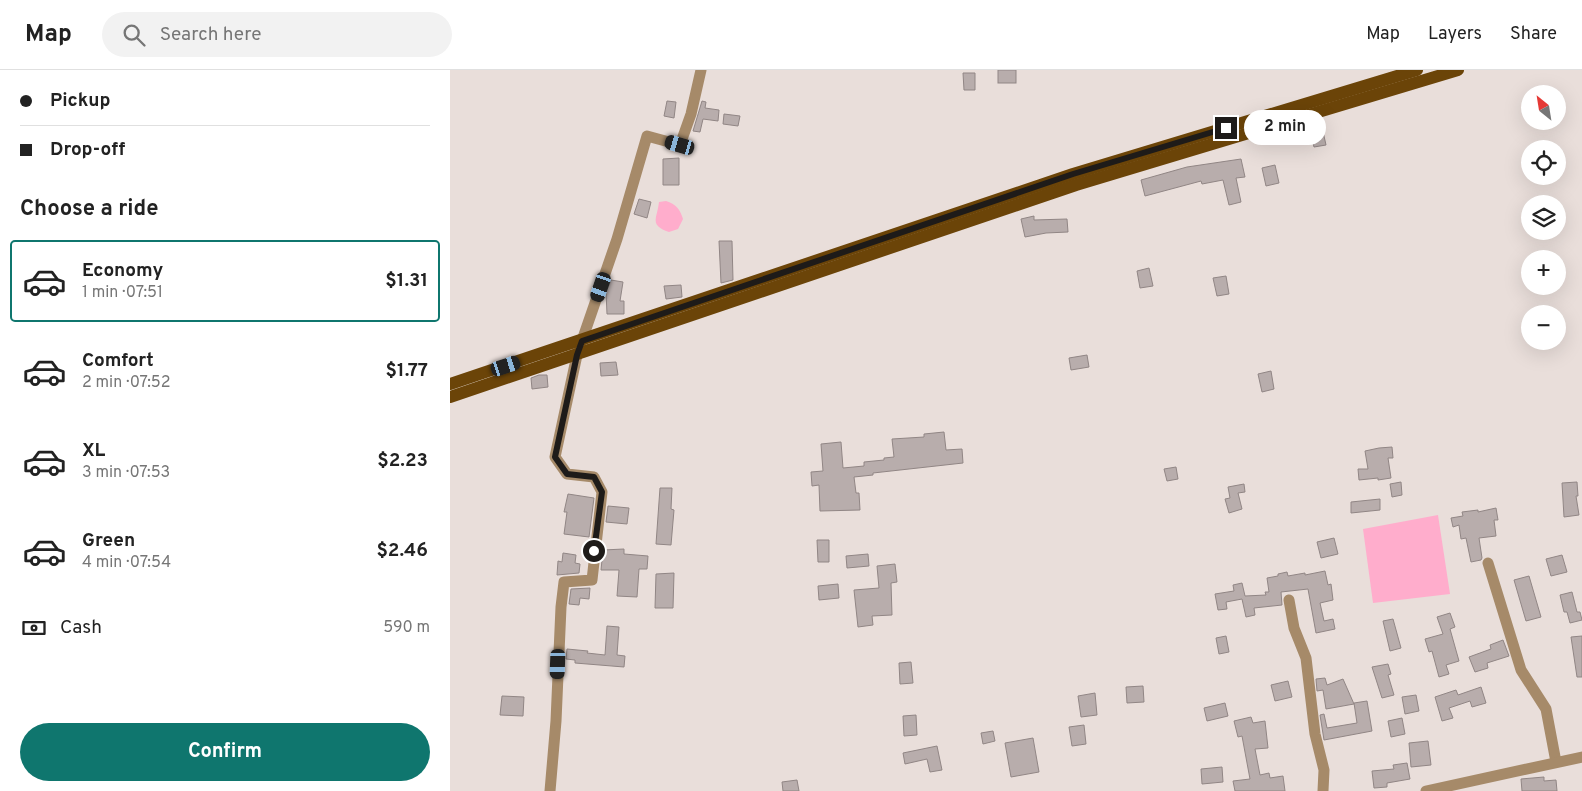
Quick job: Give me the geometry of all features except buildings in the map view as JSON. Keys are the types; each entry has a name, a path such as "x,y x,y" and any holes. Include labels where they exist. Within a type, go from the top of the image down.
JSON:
{"main road":[{"path":"450,384 1073,174 1417,70"},
{"path":"450,398 1076,185 1458,70"}],"street":[{"path":"550,791 564,582 592,580 602,492 594,477 567,474 555,457 577,355 617,239 647,136 680,145 691,114 701,70"},
{"path":"1488,563 1521,670 1546,709 1556,762"},
{"path":"1289,600 1294,628 1306,658 1316,734 1324,770 1323,791"},
{"path":"1432,791 1582,757"}],"shaded area":[{"path":"666,201 677,207 683,219 678,229 669,232 659,227 656,221 659,202"},
{"path":"1438,515 1450,594 1373,603 1363,529"}],"route":[{"path":"594,551 602,492 594,477 567,474 555,457 577,355 582,341 1073,174 1226,128"}]}
